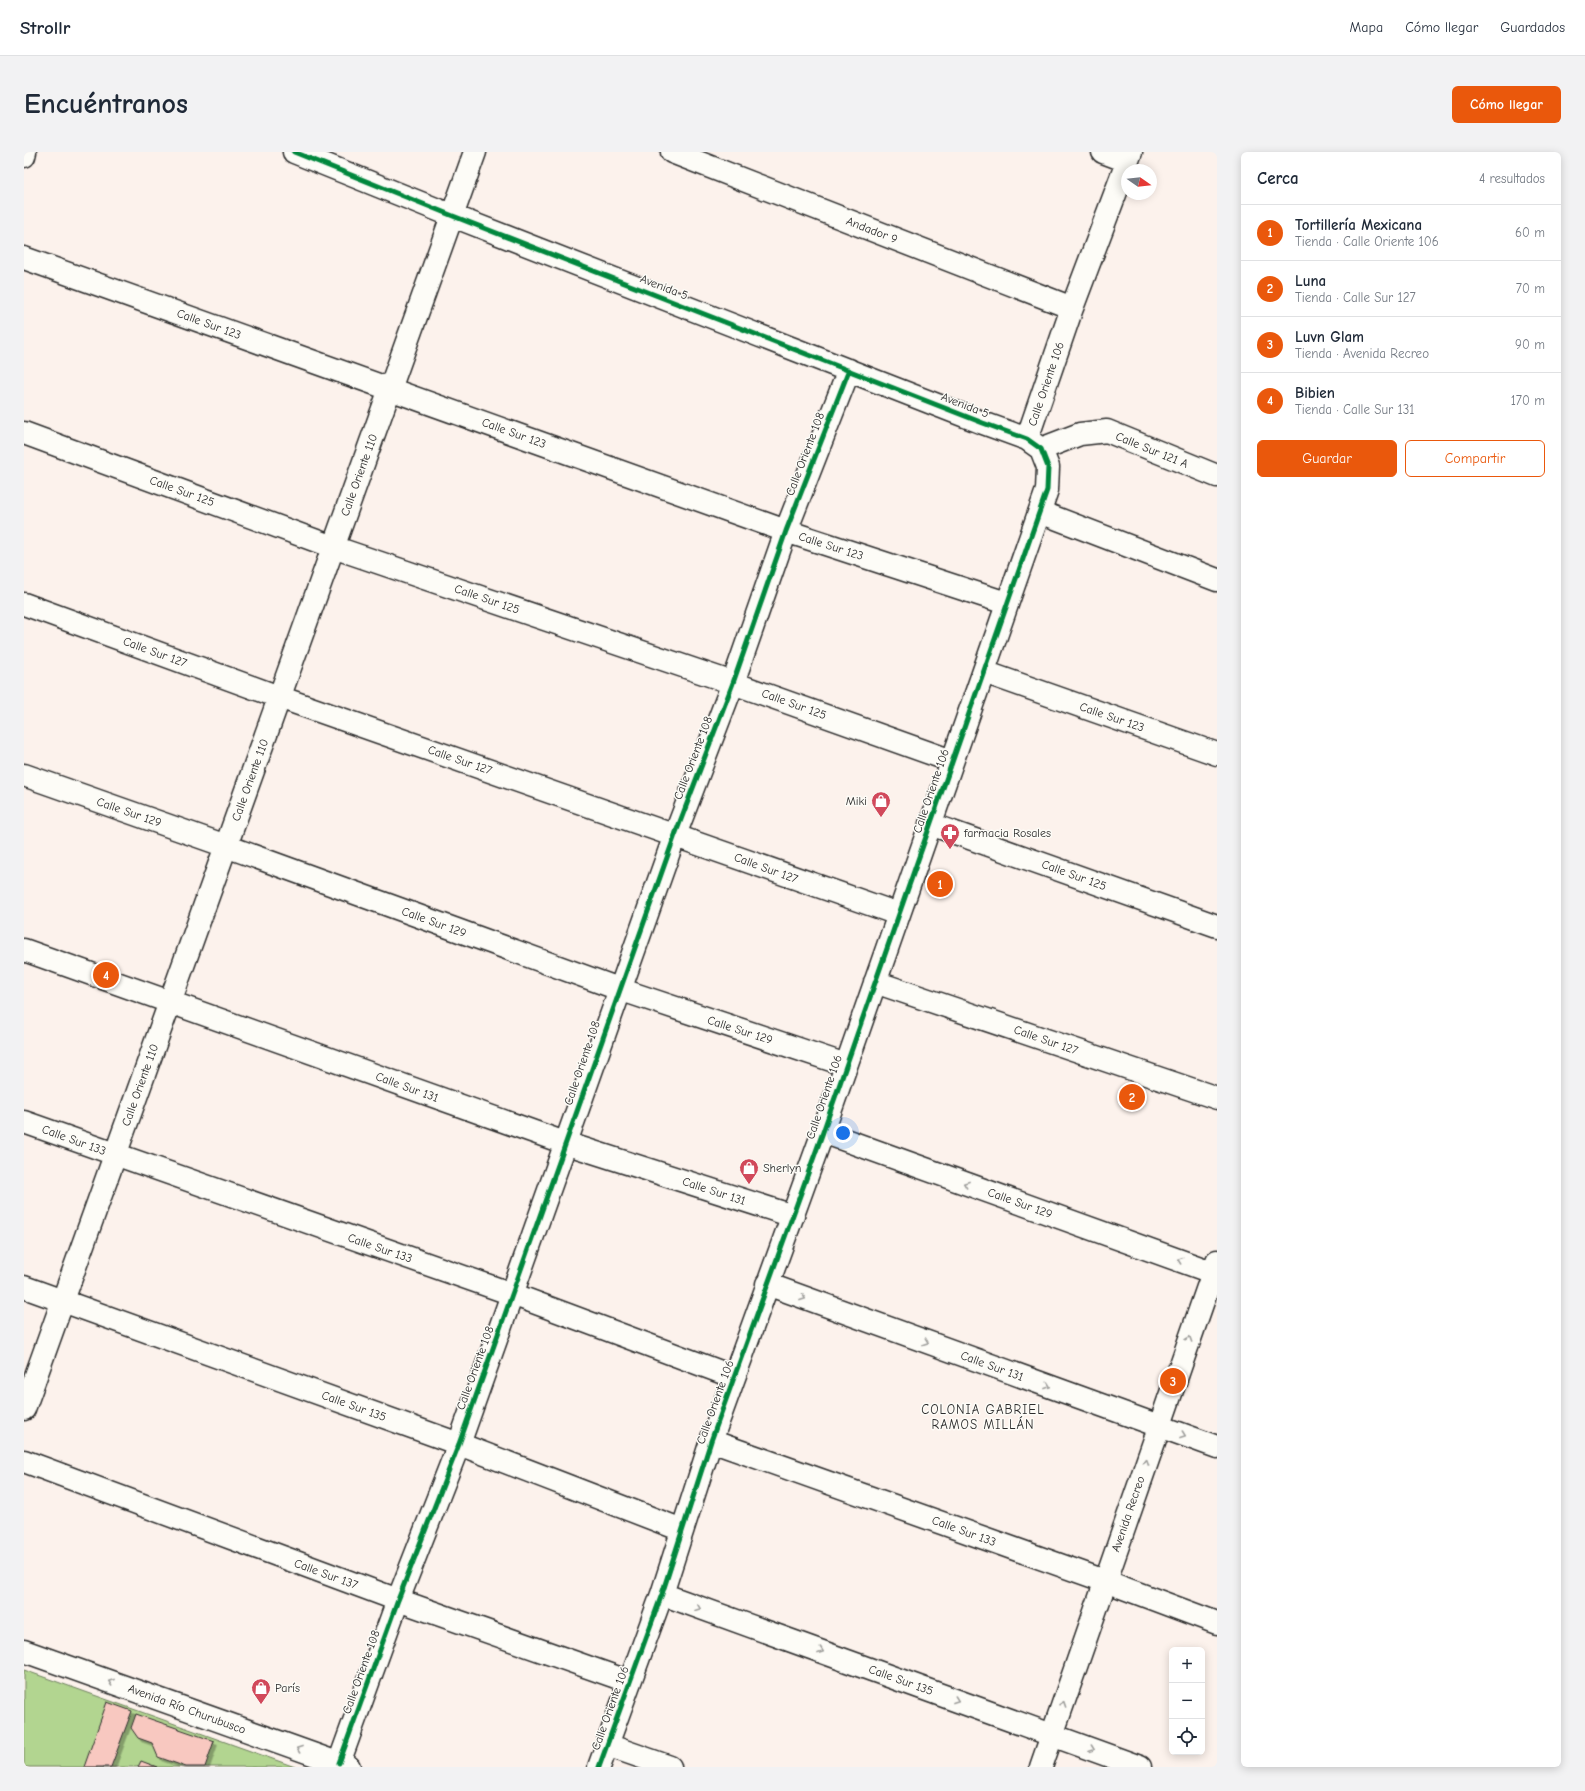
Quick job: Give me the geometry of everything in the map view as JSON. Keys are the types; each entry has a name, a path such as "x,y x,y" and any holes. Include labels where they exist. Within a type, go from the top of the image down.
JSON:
{"street":[{"path":"24,156 26,152"},
{"name":"Avenida 5","path":"294,152 452,216 849,370 1034,444"},
{"name":"Calle Oriente 110","path":"24,1409 389,388 475,152"},
{"name":"Andador 9","path":"672,152 1072,308"},
{"path":"1103,152 1129,156"},
{"name":"Calle Oriente 106","path":"599,1767 662,1594 711,1441 823,1132 898,914 984,672 1006,603 1040,512 1047,490 1048,466 1034,444 1072,308 1129,156"},
{"name":"Calle Sur 123","path":"24,258 786,531 1006,603"},
{"name":"Calle Oriente 108","path":"344,1765 398,1600 458,1444 618,989 733,683 786,531 849,370"},
{"name":"Calle Sur 121 A","path":"1034,444 1080,434 1107,431 1217,476"},
{"name":"Calle Sur 125","path":"24,433 333,547 733,683 952,761"},
{"path":"1040,512 1217,580"},
{"name":"Calle Sur 127","path":"24,604 279,697 898,914"},
{"name":"Calle Sur 123","path":"984,672 1217,754"},
{"name":"Calle Sur 129","path":"24,775 226,846 618,989 846,1065"},
{"name":"Calle Sur 125","path":"930,824 1217,926"},
{"name":"Calle Sur 131","path":"24,950 565,1143 793,1216"},
{"name":"Calle Sur 127","path":"875,982 1217,1098"},
{"name":"Calle Sur 133","path":"24,1122 512,1294 734,1377"},
{"name":"Calle Sur 129","path":"823,1132 1216,1269"},
{"name":"Avenida Recreo","path":"1041,1767 1158,1426 1216,1269"},
{"name":"Calle Sur 131","path":"767,1284 1217,1447"},
{"name":"Calle Sur 135","path":"24,1287 458,1444 682,1530"},
{"name":"Calle Sur 133","path":"711,1441 1217,1622"},
{"name":"Calle Sur 137","path":"24,1461 398,1600 630,1682"},
{"name":"Calle Sur 135","path":"662,1594 1140,1767"},
{"name":"Avenida Río Churubusco","path":"24,1651 344,1765"},
{"path":"607,1745 670,1767"}],"green space":[{"path":"24,1670 295,1767 24,1767"}],"building":[{"path":"107,1702 132,1711 111,1767 84,1767"},
{"path":"136,1714 214,1741 205,1767 186,1767 158,1757 152,1743 138,1738 131,1728"},
{"path":"141,1761 157,1767 138,1767"}],"cycle path":[{"path":"294,152 453,216 1027,439 1041,449 1048,467 1047,490 823,1132 711,1441 662,1594 599,1767"},
{"path":"339,1763 398,1600 459,1444 675,835 733,683 786,531 849,370"}],"place":[{"name":"Miki","path":"881,818"},
{"name":"farmacia Rosales","path":"950,850"},
{"name":"Tortillería Mexicana","path":"940,884"},
{"name":"Bibien","path":"106,975"},
{"name":"Luna","path":"1132,1097"},
{"name":"Sherlyn","path":"749,1185"},
{"name":"Luvn Glam","path":"1173,1381"},
{"name":"París","path":"261,1705"}],"district":[{"name":"COLONIA GABRIEL RAMOS MILLÁN","path":"983,1416"}]}
